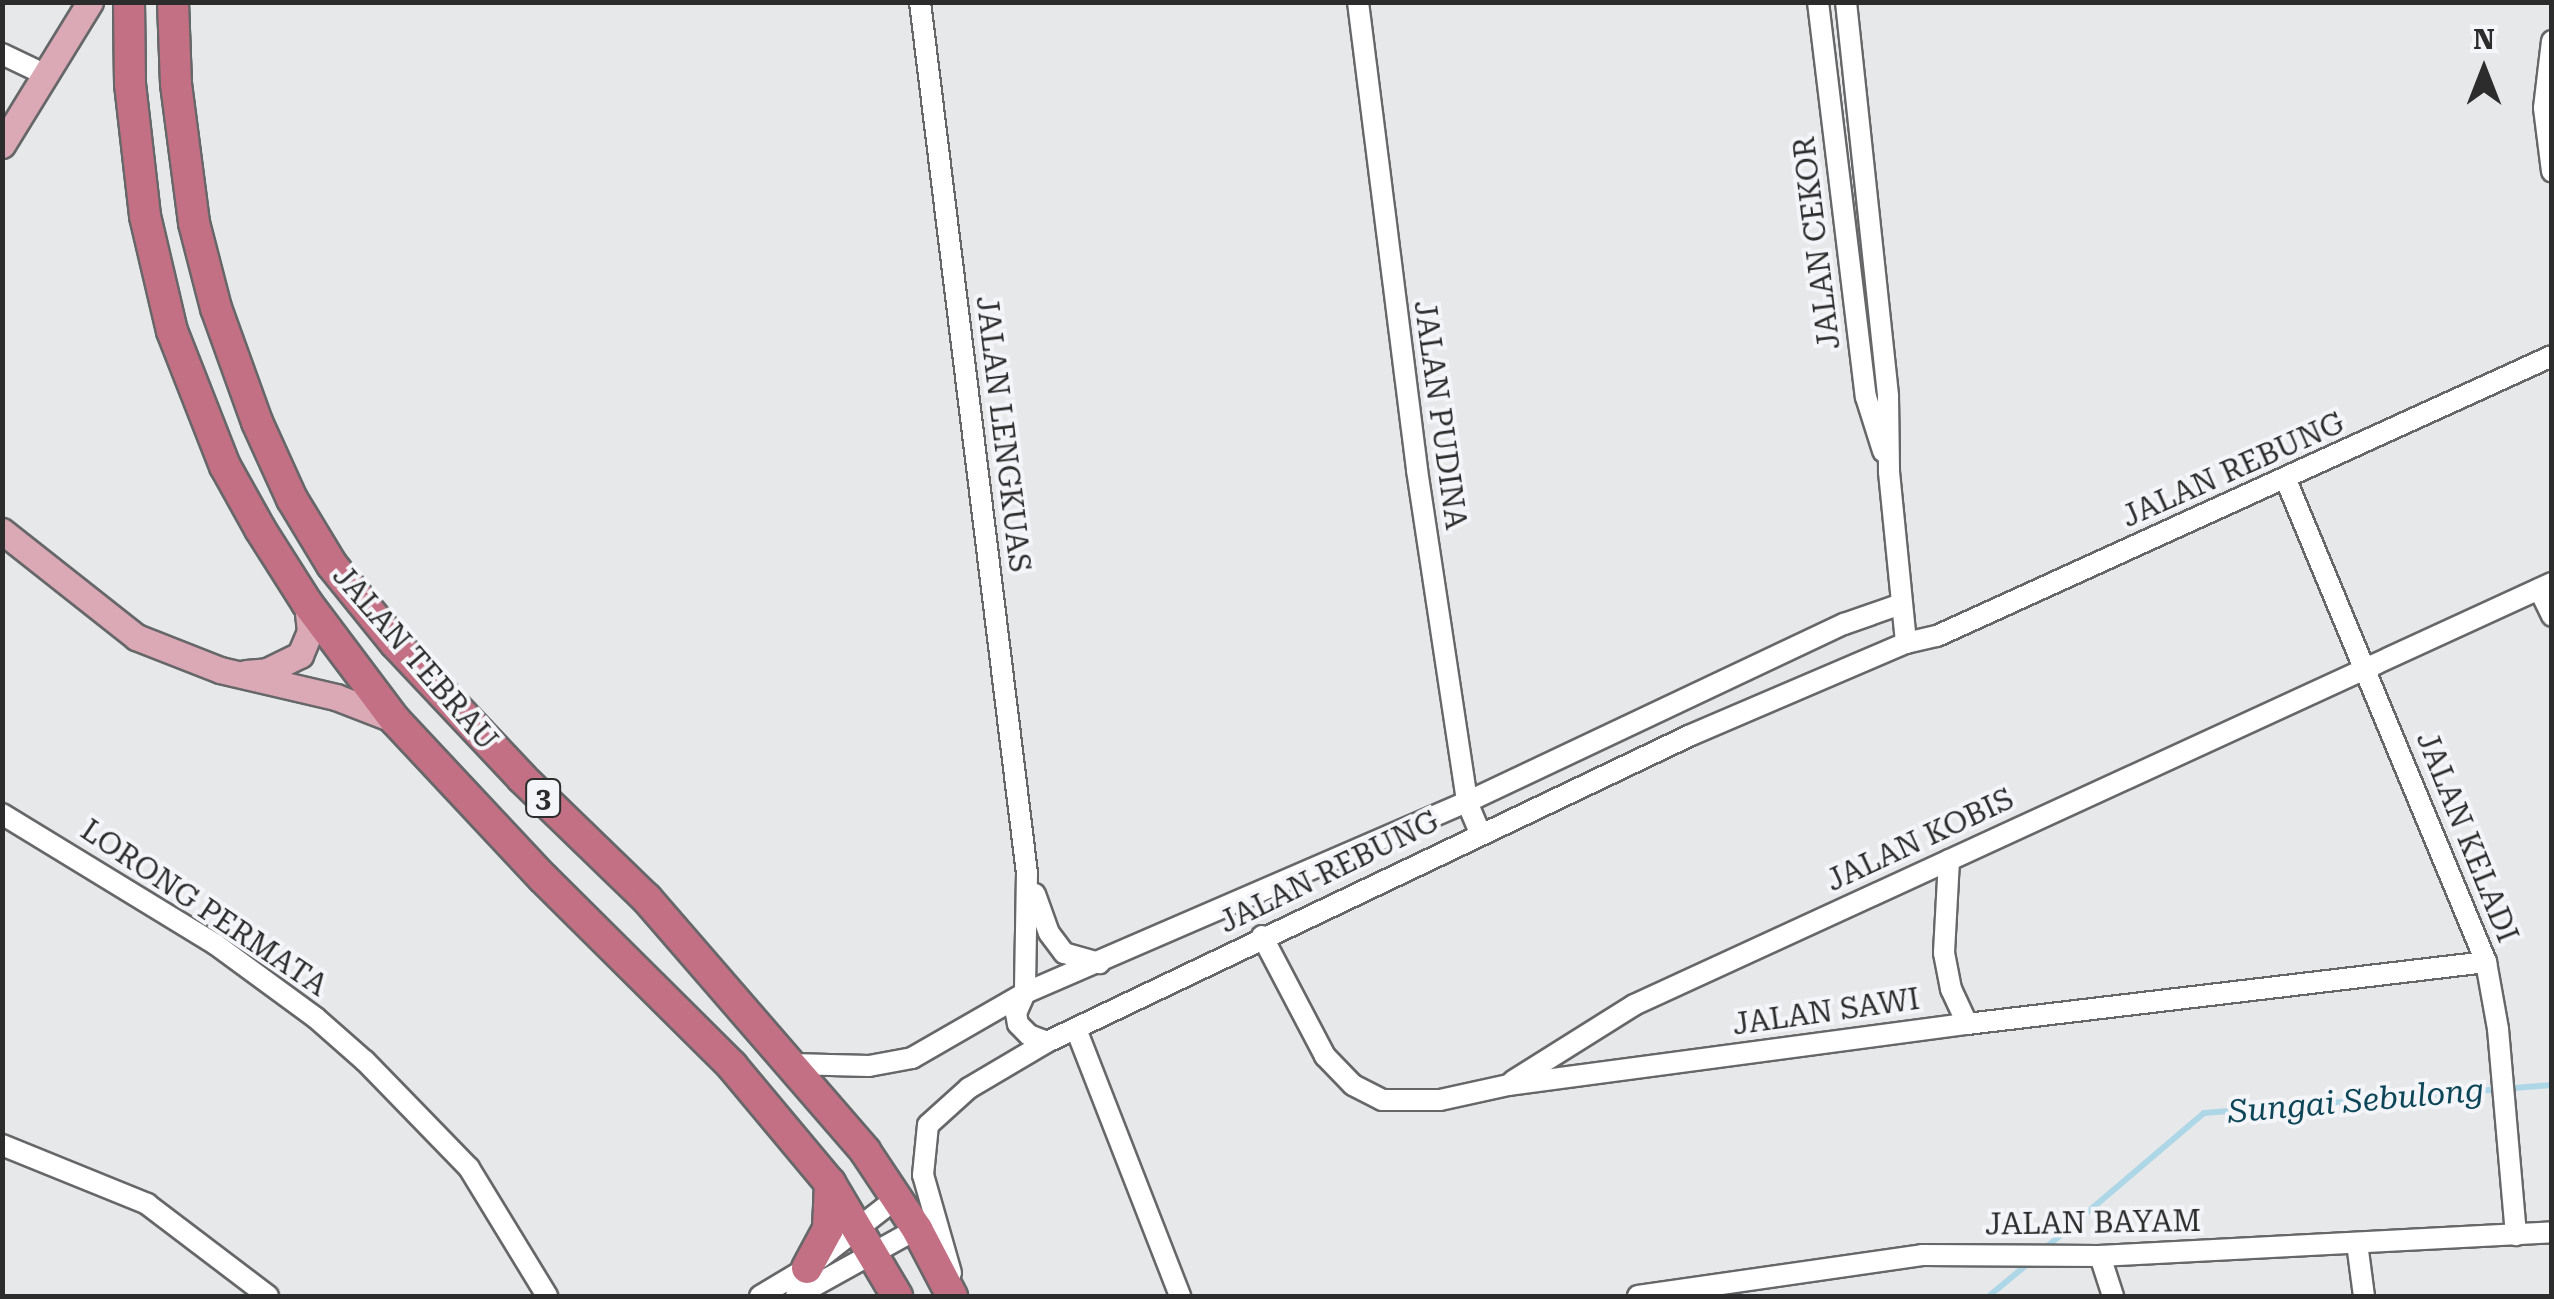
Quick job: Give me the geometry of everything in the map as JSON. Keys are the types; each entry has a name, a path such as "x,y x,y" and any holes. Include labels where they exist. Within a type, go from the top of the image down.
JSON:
{"highway":[{"path":"109,2 114,92 145,216"},
{"name":"JALAN TEBRAU","path":"129,2 130,84 145,216 172,330 226,466 307,603 396,720 543,878 732,1066 830,1183 897,1296"},
{"name":"JALAN TEBRAU","path":"174,4 176,84 194,223 216,308 256,422 292,499 332,565 396,644 693,951 792,1064 898,1198 955,1296"},
{"path":"653,984 665,989 687,987 697,972 693,951"},
{"path":"807,1268 828,1229 830,1183"}],"main road":[{"path":"4,138 90,2"},
{"path":"2,531 136,637 236,674 336,697 396,720"},
{"path":"236,674 267,670 300,656 310,632 307,603"}],"street":[{"name":"JALAN LENGKUAS","path":"920,2 1027,873 1024,993 1016,1013 1018,1024 1047,1042"},
{"name":"JALAN PUDINA","path":"1358,2 1386,242 1467,802 1480,832"},
{"name":"JALAN CEKOR","path":"1818,2 1866,397 1889,472"},
{"name":"JALAN CEKOR","path":"1846,2 1888,397 1889,472 1906,643"},
{"path":"2552,41 2544,108 2552,172"},
{"path":"2,54 44,74"},
{"name":"JALAN REBUNG","path":"955,1296 923,1175 928,1125 968,1088 1047,1042 1480,832 1906,643 1937,636 2552,356"},
{"name":"JALAN KELADI","path":"2286,480 2486,962 2498,1029 2516,1235"},
{"path":"2545,586 2552,616"},
{"name":"JALAN KOBIS","path":"1508,1084 1634,1005 2545,586"},
{"path":"1901,604 1937,636"},
{"name":"JALAN REBUNG","path":"792,1064 892,1065 947,1041 1024,993 1467,802 1844,624 1901,604"},
{"name":"LORONG PERMATA","path":"2,814 216,944 316,1018 365,1061 469,1168 548,1296"},
{"path":"1949,860 1944,953 1951,989 1967,1024"},
{"name":"JALAN LENGKUAS","path":"1027,873 1049,933 1064,953 1100,963"},
{"name":"JALAN SAWI","path":"1262,936 1325,1056 1367,1094 1382,1100 1440,1100 1508,1084 2486,962"},
{"path":"1076,1029 1180,1296"},
{"path":"2,1145 147,1204 268,1296"},
{"path":"796,1296 866,1241 898,1198"},
{"path":"760,1296 807,1268 866,1241 917,1229"},
{"name":"JALAN BAYAM","path":"1638,1296 1922,1255 2092,1256 2552,1232"},
{"path":"2357,1243 2364,1296"},
{"path":"2092,1256 2113,1296"}],"waterway":[{"name":"Sungai Sebulong","path":"2043,1250 2204,1113 2552,1085"},
{"name":"Sungai Sebulong","path":"1989,1296 2030,1262"}]}
